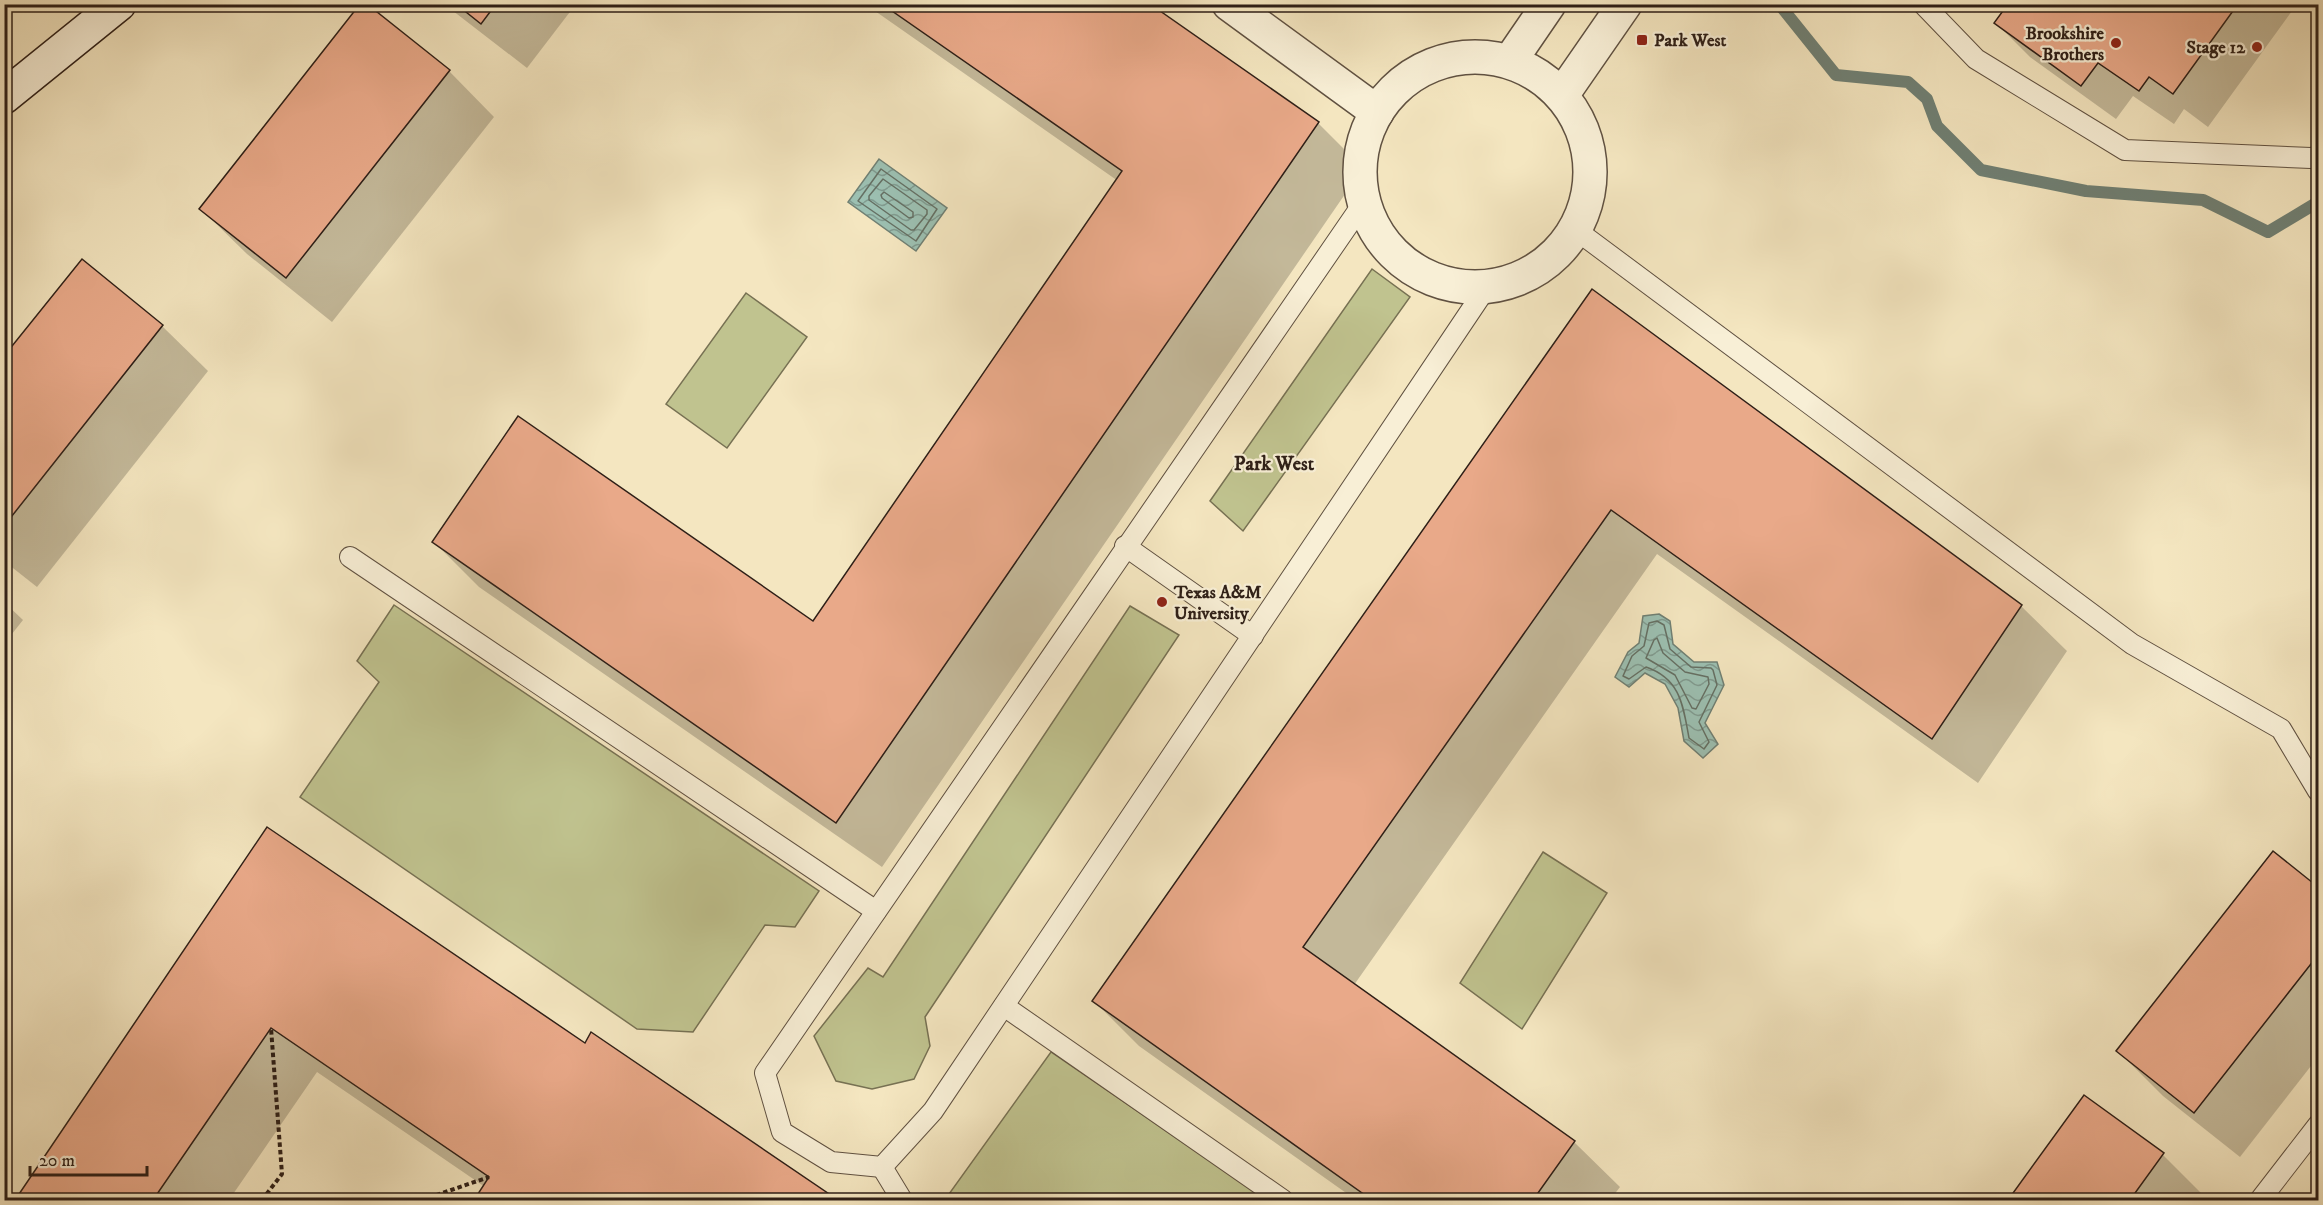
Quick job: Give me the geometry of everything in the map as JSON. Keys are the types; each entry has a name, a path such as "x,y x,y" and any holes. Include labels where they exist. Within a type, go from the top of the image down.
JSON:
{"street":[{"path":"4,97 119,4"},
{"path":"1229,4 1377,112"},
{"path":"1510,62 1549,4"},
{"path":"1562,95 1625,4"},
{"path":"1472,57 1510,62 1538,75 1562,95 1585,137 1591,184 1576,230 1553,258 1522,279 1486,288 1446,284 1410,267 1381,239 1364,202 1360,171 1365,140 1377,112 1402,83 1435,64 1472,57"}],"lane":[{"path":"1923,4 1976,59 2125,150 2311,158 2319,156"},
{"path":"882,1167 831,1162 782,1132 765,1073 1125,546 1364,202"},
{"path":"1576,230 2132,644 2282,729 2319,791"},
{"path":"882,1167 933,1111 1486,288"},
{"path":"1125,546 1254,636"},
{"path":"350,557 876,911"},
{"path":"1004,1006 1283,1200"},
{"path":"2260,1200 2319,1125"},
{"path":"882,1167 902,1200"}],"path":[{"path":"262,1200 282,1174 271,1028"},
{"path":"422,1200 489,1177"}],"green space":[{"path":"1372,269 1410,297 1243,531 1210,501"},
{"path":"746,293 807,337 727,448 666,404"},
{"path":"394,605 819,891 795,927 765,925 693,1032 637,1029 300,797 379,682 357,661"},
{"path":"1130,606 1179,635 925,1017 930,1046 914,1079 872,1089 836,1081 814,1036 868,968 883,977"},
{"path":"1543,852 1607,893 1522,1029 1460,983"},
{"path":"1051,1052 1267,1200 952,1200 949,1194"}],"water":[{"path":"879,159 947,208 916,251 848,202"},
{"path":"1659,614 1670,621 1673,644 1694,662 1717,662 1724,685 1705,723 1718,744 1703,758 1684,741 1678,708 1665,684 1645,673 1629,687 1615,677 1628,652 1639,643 1643,616"}],"building":[{"path":"360,4 367,4 450,70 286,278 199,209"},
{"path":"456,4 496,4 481,24"},
{"path":"882,4 1150,4 1319,122 836,823 432,542 518,416 813,621 1122,171"},
{"name":"Brookshire Brothers","path":"2008,4 2238,4 2173,94 2149,77 2139,91 2098,63 2081,86 1994,23"},
{"path":"82,259 163,325 4,526 4,356"},
{"path":"1592,289 2022,605 1932,739 1611,510 1303,947 1575,1141 1533,1200 1372,1200 1092,1001"},
{"path":"267,827 585,1043 591,1032 838,1200 474,1200 489,1177 271,1028 153,1200 15,1200"},
{"path":"2273,851 2318,887 2318,955 2194,1113 2116,1051"},
{"path":"2084,1095 2164,1153 2130,1200 2008,1200"}],"waterway":[{"path":"1779,4 1836,75 1908,82 1927,99 1937,126 1981,170 2086,191 2203,200 2268,232 2318,202"}],"place":[{"name":"Park West","path":"1642,40"},
{"name":"Brookshire Brothers","path":"2116,43"},
{"name":"Stage 12","path":"2257,47"},
{"name":"Texas A&M University","path":"1162,602"}],"district":[{"name":"Park West","path":"1274,463"}]}
